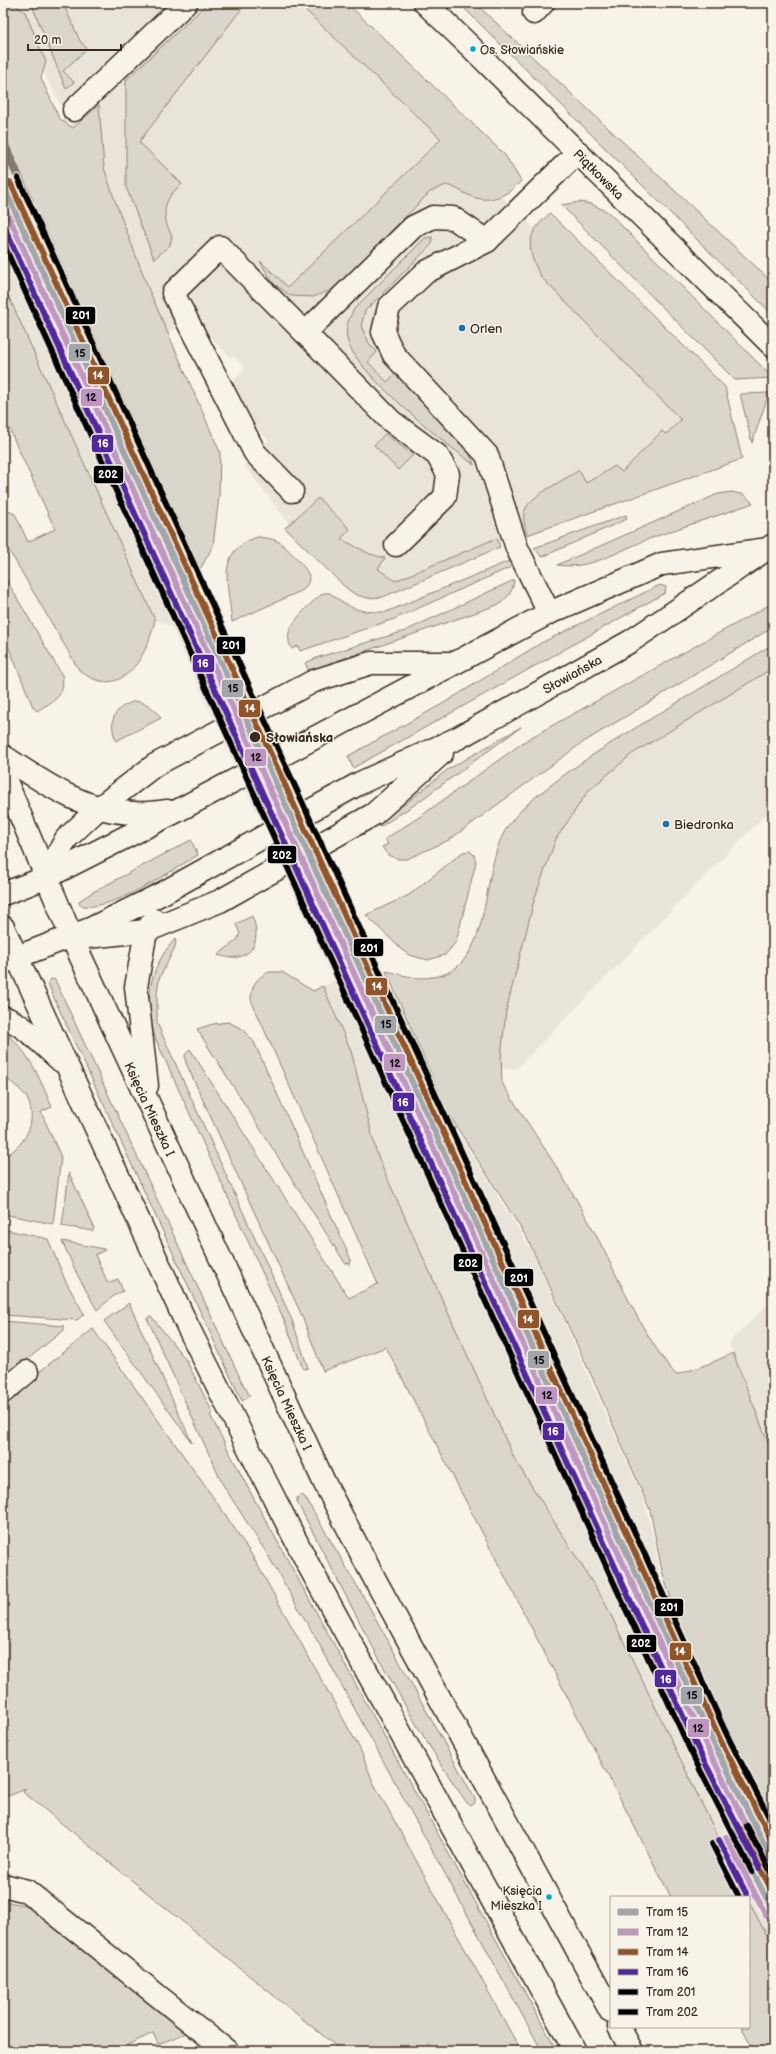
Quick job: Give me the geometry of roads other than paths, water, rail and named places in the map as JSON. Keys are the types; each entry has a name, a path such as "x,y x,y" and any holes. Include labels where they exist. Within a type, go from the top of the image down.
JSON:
{"street":[{"path":"74,110 186,3"},
{"name":"Piątkowska","path":"424,3 578,152 773,346"},
{"path":"549,613 517,548 487,455 394,355 383,332 389,307 426,272 487,241 578,152"},
{"path":"305,333 413,227 433,217 453,218 487,241"},
{"path":"292,491 255,453 173,293 220,247 391,421 437,455 448,474 445,497 396,545"},
{"name":"Słowiańska","path":"3,894 45,878 177,811 549,613 662,564 770,547"},
{"name":"Słowiańska","path":"10,960 72,938 161,894 360,783 458,738 631,641 770,547"},
{"path":"45,878 66,839 99,808 155,765 314,682 371,663 453,663"},
{"path":"72,938 146,931 220,901 374,814 458,738"},
{"path":"3,756 54,789 99,808 133,813 177,811"},
{"name":"Księcia Mieszka I","path":"3,774 45,878 72,938 150,1109 346,1526 610,2010"},
{"path":"150,1109 136,987 146,931 166,903 200,872"},
{"path":"3,927 10,960 67,1067 187,1326 310,1568 575,2051"},
{"path":"3,1017 10,1020 37,1040 67,1067"},
{"path":"3,1392 27,1372"},
{"path":"3,1885 27,1891 228,2051"},
{"path":"620,2028 632,2051"}],"waterway":[{"path":"3,142 29,201"},
{"path":"36,217 198,573"}],"tram line":[{"name":"201","path":"18,178 727,1735 773,1825"},
{"name":"14","path":"10,182 720,1739 773,1843"},
{"name":"15","path":"3,185 713,1742 773,1861"},
{"name":"12","path":"3,204 706,1745 766,1865"},
{"name":"16","path":"3,224 698,1749 759,1868"},
{"name":"202","path":"3,243 691,1752 752,1872"},
{"name":"201","path":"747,1826 773,1876"},
{"name":"14","path":"740,1829 773,1893"},
{"name":"15","path":"733,1833 773,1911"},
{"name":"12","path":"726,1837 766,1915"},
{"name":"16","path":"719,1840 747,1896"},
{"name":"202","path":"712,1844 738,1896"}],"place":[{"name":"Os. Słowiańskie","path":"473,49"},
{"name":"Orlen","path":"462,328"},
{"name":"Słowiańska","path":"255,737"},
{"name":"Biedronka","path":"666,824"},
{"name":"Księcia Mieszka I","path":"549,1897"}]}
